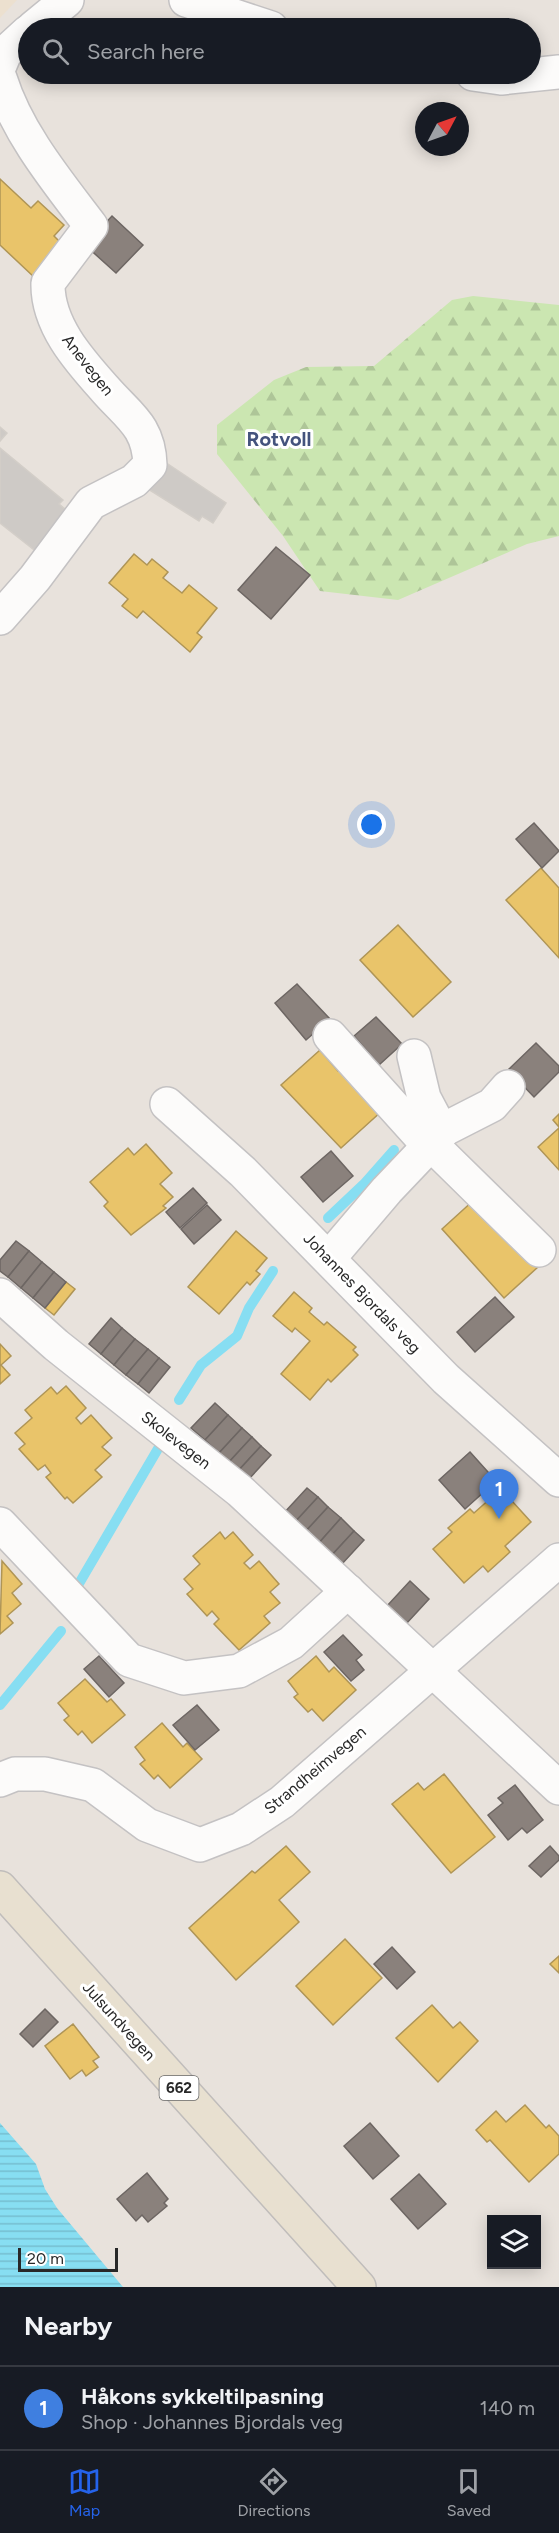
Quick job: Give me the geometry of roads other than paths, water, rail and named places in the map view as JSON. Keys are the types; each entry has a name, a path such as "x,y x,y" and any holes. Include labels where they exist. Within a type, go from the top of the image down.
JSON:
{"main road":[{"name":"Julsundvegen","path":"0,1888 358,2287"}],"street":[{"path":"45,18 67,0"},
{"path":"186,0 241,18"},
{"path":"0,65 5,53 18,41"},
{"path":"541,74 559,72"},
{"name":"Anevegen","path":"0,78 4,93 47,168 91,226 48,283 52,316 104,388 135,419 150,444 150,465 134,481 91,503 35,578 0,618"},
{"path":"330,1036 539,1250"},
{"path":"414,1056 434,1141"},
{"path":"330,1257 434,1141 492,1105 508,1088"},
{"name":"Johannes Bjordals veg","path":"167,1104 243,1172 330,1257 446,1379 559,1480"},
{"name":"Skolevegen","path":"0,1295 56,1345 240,1491 558,1787"},
{"path":"0,1524 129,1660 184,1678 239,1671 291,1642 348,1591"},
{"name":"Strandheimvegen","path":"0,1780 15,1774 45,1774 93,1785 147,1825 200,1845 241,1829 282,1802 559,1560"}],"water":[{"path":"0,2123 36,2164 45,2189 57,2208 123,2287 0,2287"}],"waterway":[{"path":"328,1218 364,1184 394,1150"},
{"path":"179,1400 201,1365 237,1336 249,1308 273,1271"},
{"path":"77,1587 159,1447"},
{"path":"0,1705 61,1631"}],"place":[{"name":"Håkons sykkeltilpasning","path":"499,1519"}],"district":[{"name":"Rotvoll","path":"279,439"}]}
